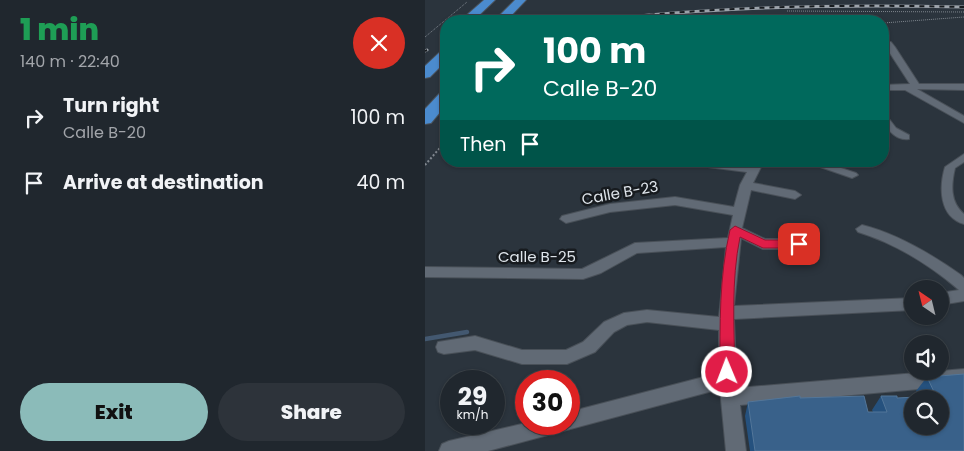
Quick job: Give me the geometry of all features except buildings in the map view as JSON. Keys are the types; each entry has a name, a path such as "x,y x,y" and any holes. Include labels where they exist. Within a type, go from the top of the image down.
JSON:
{"highway":[{"path":"473,15 490,0"},
{"path":"487,15 503,0"},
{"path":"506,15 521,0"},
{"path":"520,15 534,0"},
{"path":"425,58 440,44"},
{"path":"425,74 440,60"},
{"path":"425,98 440,90"},
{"path":"425,119 440,96"}],"street":[{"path":"889,45 897,53 911,86 964,120"},
{"path":"889,88 964,87"},
{"path":"889,124 897,134 905,137"},
{"path":"964,157 950,167 947,195 953,212 964,220"},
{"path":"736,451 728,379 729,257 746,185 755,167"},
{"path":"827,167 852,175"},
{"path":"746,185 795,195"},
{"name":"Calle B-23","path":"566,219 610,208 675,201 739,212"},
{"path":"862,229 877,233 947,273 964,286"},
{"path":"734,236 763,244 799,244"},
{"name":"Calle B-25","path":"425,272 583,274 596,270 635,248 734,236"},
{"path":"949,298 964,295"},
{"path":"444,347 475,344 522,357 567,357 589,347 609,327 624,319 647,316 727,318 904,305"},
{"path":"731,397 964,377"},
{"path":"580,419 728,379"},
{"path":"449,451 515,435"}],"path":[{"path":"451,15 467,2"},
{"path":"787,11 964,12"},
{"path":"889,23 964,17"},
{"path":"425,37 440,24"},
{"path":"425,165 440,148"}],"waterway":[{"path":"425,339 467,332"}],"railway":[{"path":"649,15 777,7 964,7"}],"route":[{"path":"727,372 729,257 735,230 763,244 799,244"}]}
